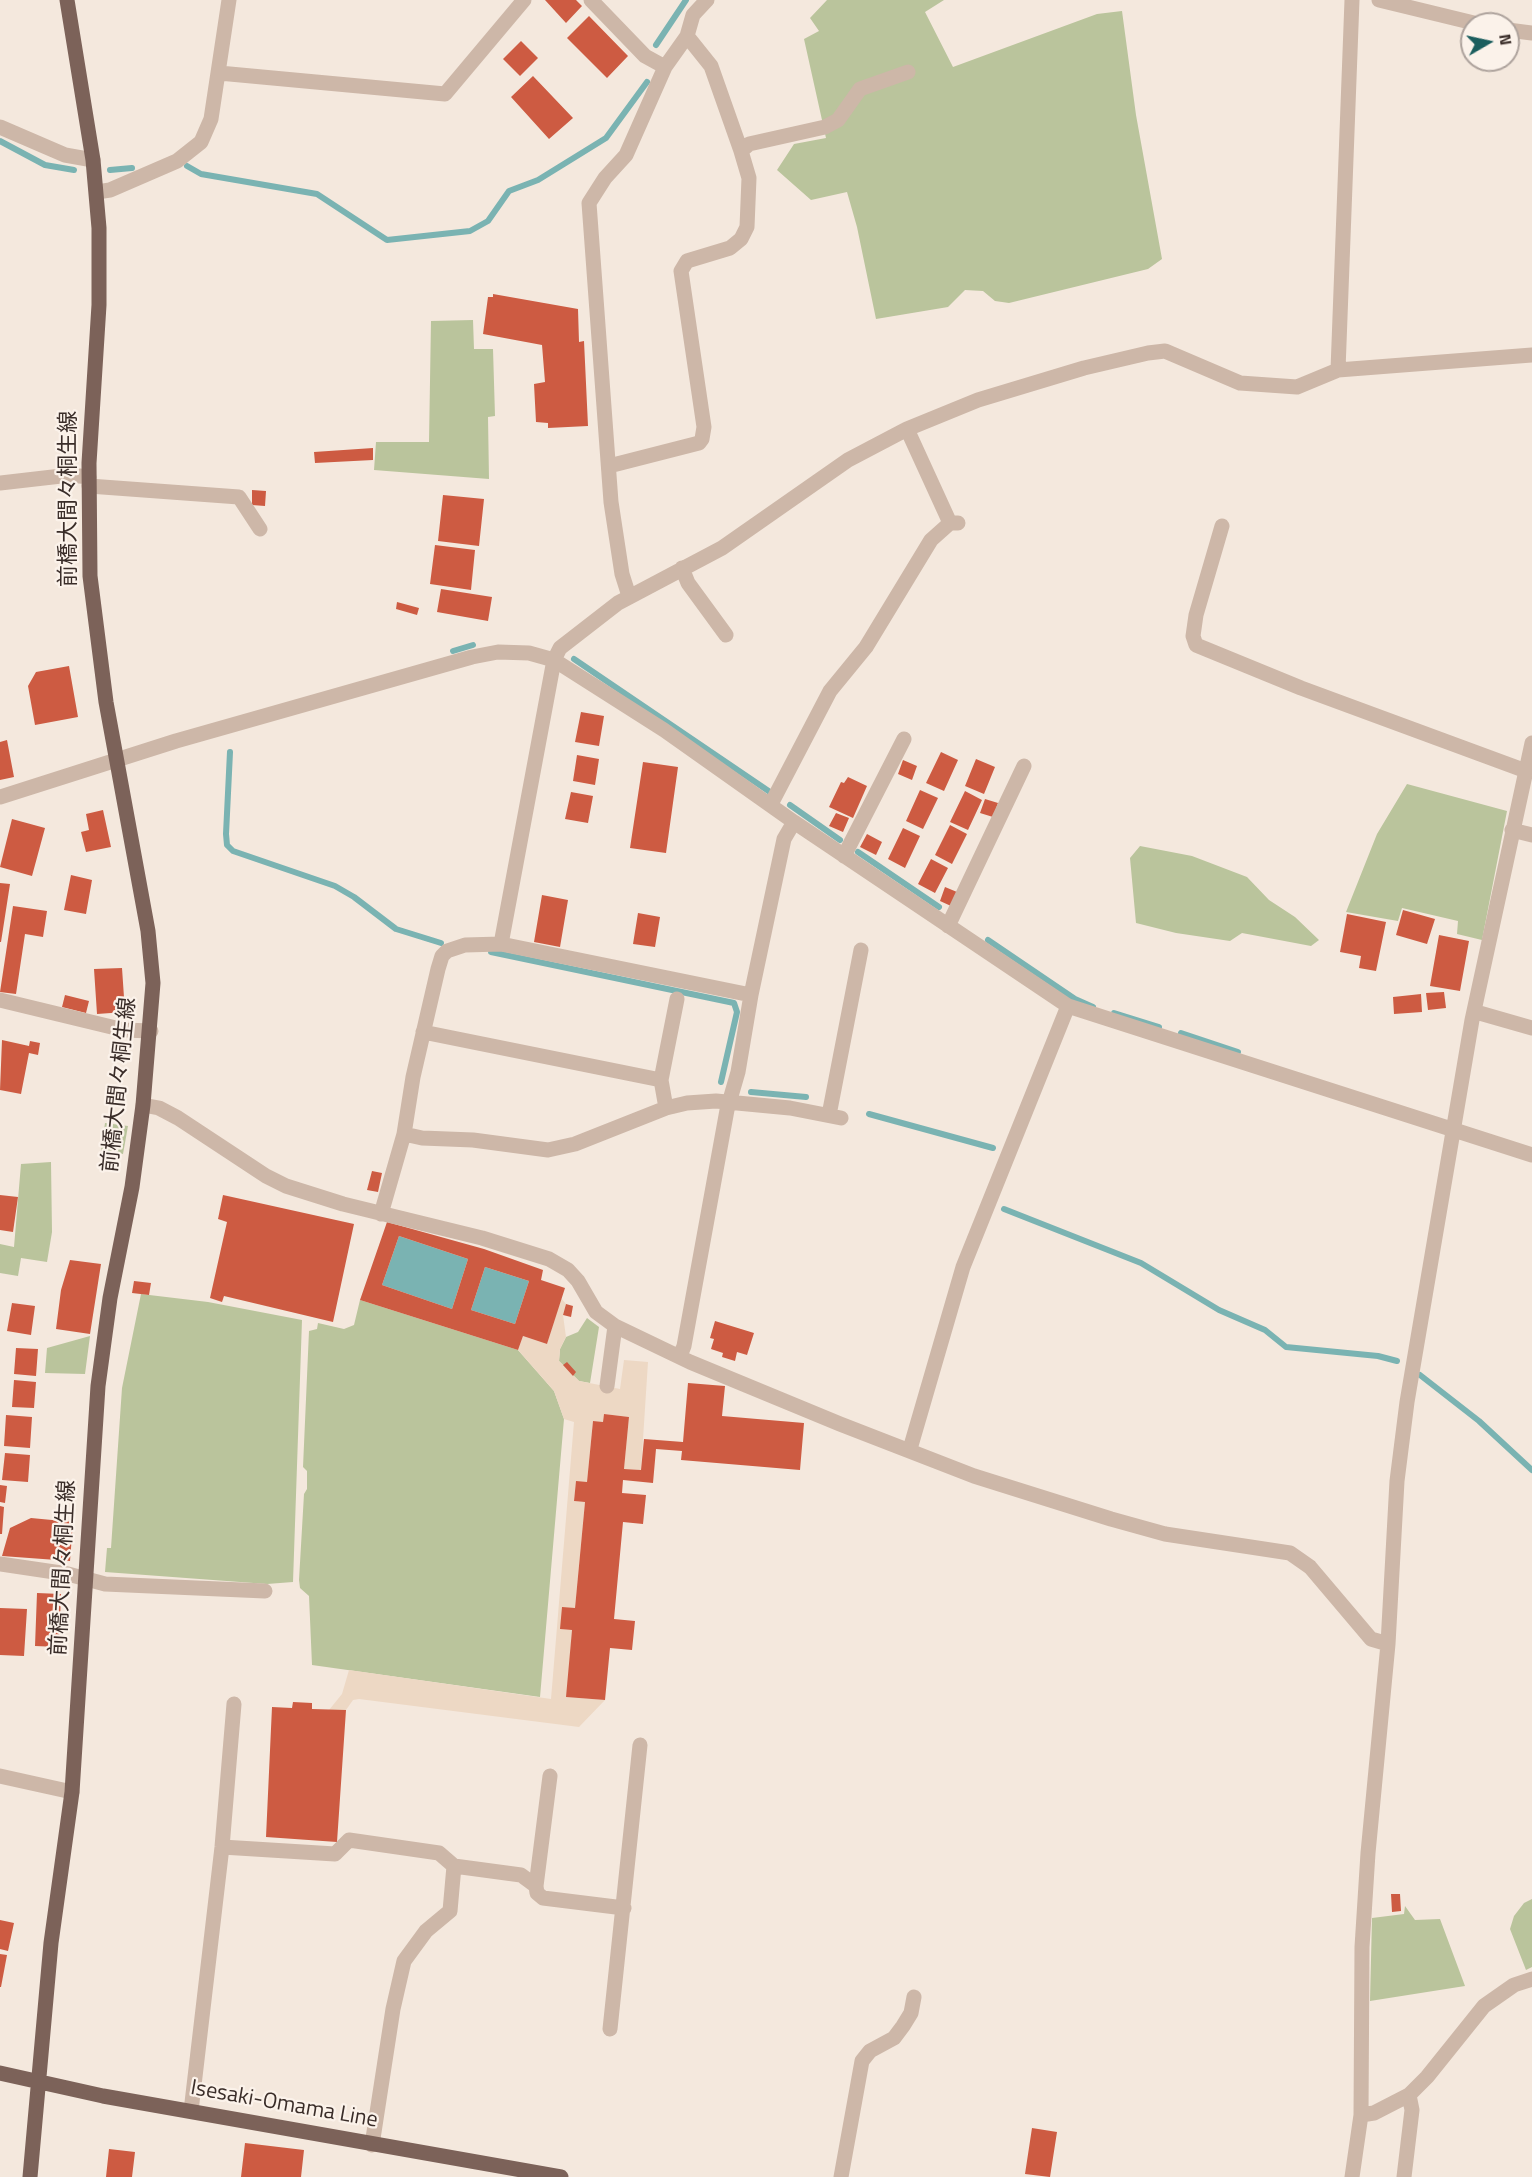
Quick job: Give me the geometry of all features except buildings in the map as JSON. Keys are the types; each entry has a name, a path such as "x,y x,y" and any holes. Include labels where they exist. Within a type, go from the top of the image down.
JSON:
{"main road":[{"name":"前橋大間々桐生線","path":"30,2177 51,1943 72,1792 103,1344 132,1187 151,1032 153,983 148,931 93,612 88,536 99,305 97,192 67,0"},
{"name":"Isesaki-Omama Line","path":"0,2073 38,2083 372,2145 561,2177"}],"street":[{"path":"97,192 110,190 177,161 201,142 212,119 230,0"},
{"path":"219,73 445,94 524,0"},
{"path":"591,0 645,56 664,66"},
{"path":"629,596 622,574 609,466 589,203 604,178 626,155 664,66 687,36 693,15 706,0"},
{"path":"1338,370 1352,0"},
{"path":"1380,0 1460,20"},
{"path":"609,466 699,443 702,439 704,427 681,271 687,261 730,249 744,234 747,227 749,178 741,150 711,66 687,36"},
{"path":"741,150 749,144 825,128 838,120 860,89 908,72"},
{"path":"0,127 44,147 81,159 93,160"},
{"path":"501,944 554,660 566,642 629,596 722,548 848,460 907,429 978,400 1084,368 1165,351 1240,383 1297,387 1338,370 1532,355"},
{"path":"771,804 830,691 866,646 931,540 954,523 907,429"},
{"path":"0,483 70,475 89,482 238,497 260,529"},
{"path":"1221,526 1196,615 1193,636 1197,645 1301,688 1526,771"},
{"path":"682,568 688,583 726,635"},
{"path":"0,797 117,760 472,657 514,651 554,660 664,730 794,822 1068,1006 1532,1155"},
{"path":"844,856 904,739"},
{"path":"1352,2177 1360,2115 1362,1947 1367,1865 1388,1644 1398,1481 1407,1402 1472,1020 1476,1012 1512,830 1532,743"},
{"path":"948,926 1024,766"},
{"path":"680,1356 684,1346 730,1101 738,1072 751,996 784,839 794,822"},
{"path":"1512,830 1532,835"},
{"path":"381,1214 404,1134 423,1032 441,956 465,945 501,944 751,996"},
{"path":"404,1134 422,1138 473,1140 548,1150 575,1144 687,1102 730,1101 835,1117 861,950"},
{"path":"666,1108 661,1080 677,999"},
{"path":"0,1000 124,1030 151,1032"},
{"path":"910,1449 963,1267 1068,1006"},
{"path":"1476,1012 1532,1028"},
{"path":"423,1032 661,1080"},
{"path":"143,1105 159,1108 178,1118 266,1176 286,1186 381,1214 482,1238 559,1263 578,1281 596,1312 615,1326 840,1424 910,1449 974,1476 1122,1522 1165,1534 1290,1553 1310,1567 1371,1639 1388,1644"},
{"path":"607,1386 615,1326"},
{"path":"0,1564 119,1585 265,1591"},
{"path":"191,2111 222,1847 234,1704"},
{"path":"610,2029 640,1745"},
{"path":"0,1776 72,1792"},
{"path":"550,1776 537,1893 552,1901 624,1908"},
{"path":"222,1847 335,1854 349,1840 439,1853 454,1866 521,1875 536,1886"},
{"path":"372,2145 393,2009 404,1960 426,1930 450,1911 454,1866"},
{"path":"1360,2115 1374,2113 1409,2096 1484,2006 1514,1985 1532,1979"},
{"path":"842,2177 862,2061 870,2051 894,2037 903,2026 910,2013 914,1997"},
{"path":"1404,2177 1412,2110 1409,2096"}],"green space":[{"path":"827,0 944,0 925,12 953,67 1097,14 1122,11 1136,115 1162,259 1148,269 1009,303 995,301 983,291 965,290 948,307 876,319 857,227 847,192 811,200 777,170 794,144 826,138 804,39 819,31 810,18"},
{"path":"473,320 474,349 493,349 495,416 488,417 489,479 374,470 376,442 429,442 431,321"},
{"path":"1407,784 1507,811 1482,940 1457,934 1458,921 1402,908 1398,921 1346,912 1377,834"},
{"path":"1140,846 1192,856 1247,877 1269,900 1295,917 1319,940 1311,946 1242,933 1230,941 1176,933 1136,923 1130,858"},
{"path":"105,1123 128,1126 123,1154 101,1151"},
{"path":"51,1162 52,1232 47,1262 21,1258 18,1276 0,1273 0,1244 14,1247 21,1164"},
{"path":"141,1294 208,1302 302,1320 293,1582 267,1584 105,1572 107,1548 111,1548 122,1388"},
{"path":"360,1300 518,1350 554,1391 564,1419 540,1697 312,1665 309,1596 300,1588 299,1580 304,1494 307,1489 307,1471 303,1467 309,1331 317,1329 318,1323 344,1329 354,1325"},
{"path":"587,1318 599,1327 590,1383 579,1381 559,1361 560,1349 566,1337 578,1332"},
{"path":"90,1336 85,1374 45,1373 47,1348"},
{"path":"1532,1899 1532,1967 1526,1970 1510,1929 1514,1916 1524,1903"},
{"path":"1405,1906 1415,1920 1440,1919 1465,1986 1370,2001 1372,1918 1404,1914"}],"shaded area":[{"path":"561,1298 566,1304 563,1315 566,1337 560,1349 559,1361 579,1381 620,1389 624,1360 648,1362 641,1470 624,1469 629,1417 604,1414 603,1422 593,1421 587,1482 576,1482 574,1501 585,1502 575,1608 560,1629 572,1630 567,1697 605,1700 579,1727 359,1699 353,1700 346,1710 329,1710 342,1694 349,1670 551,1699 574,1422 564,1419 554,1391 518,1350 523,1336 547,1344"}],"water":[{"path":"399,1236 468,1259 452,1309 382,1285"},
{"path":"485,1267 529,1281 515,1324 471,1310"}],"waterway":[{"path":"656,45 686,0"},
{"path":"187,166 201,174 317,194 387,240 470,231 488,221 509,191 538,180 606,138 647,82"},
{"path":"0,141 45,165 74,170"},
{"path":"110,170 132,168"},
{"path":"453,651 473,645"},
{"path":"574,659 770,792"},
{"path":"230,752 226,834 227,845 233,851 335,886 354,897 396,929 441,943"},
{"path":"790,805 840,840"},
{"path":"858,852 939,907"},
{"path":"988,940 1075,999 1093,1007"},
{"path":"491,952 734,1003 737,1012 721,1082"},
{"path":"1114,1013 1159,1027"},
{"path":"1181,1033 1238,1052"},
{"path":"751,1092 806,1097"},
{"path":"869,1114 993,1148"},
{"path":"1004,1209 1141,1263 1219,1310 1265,1330 1286,1347 1378,1356 1397,1361"},
{"path":"1420,1375 1479,1421 1532,1470"}]}
